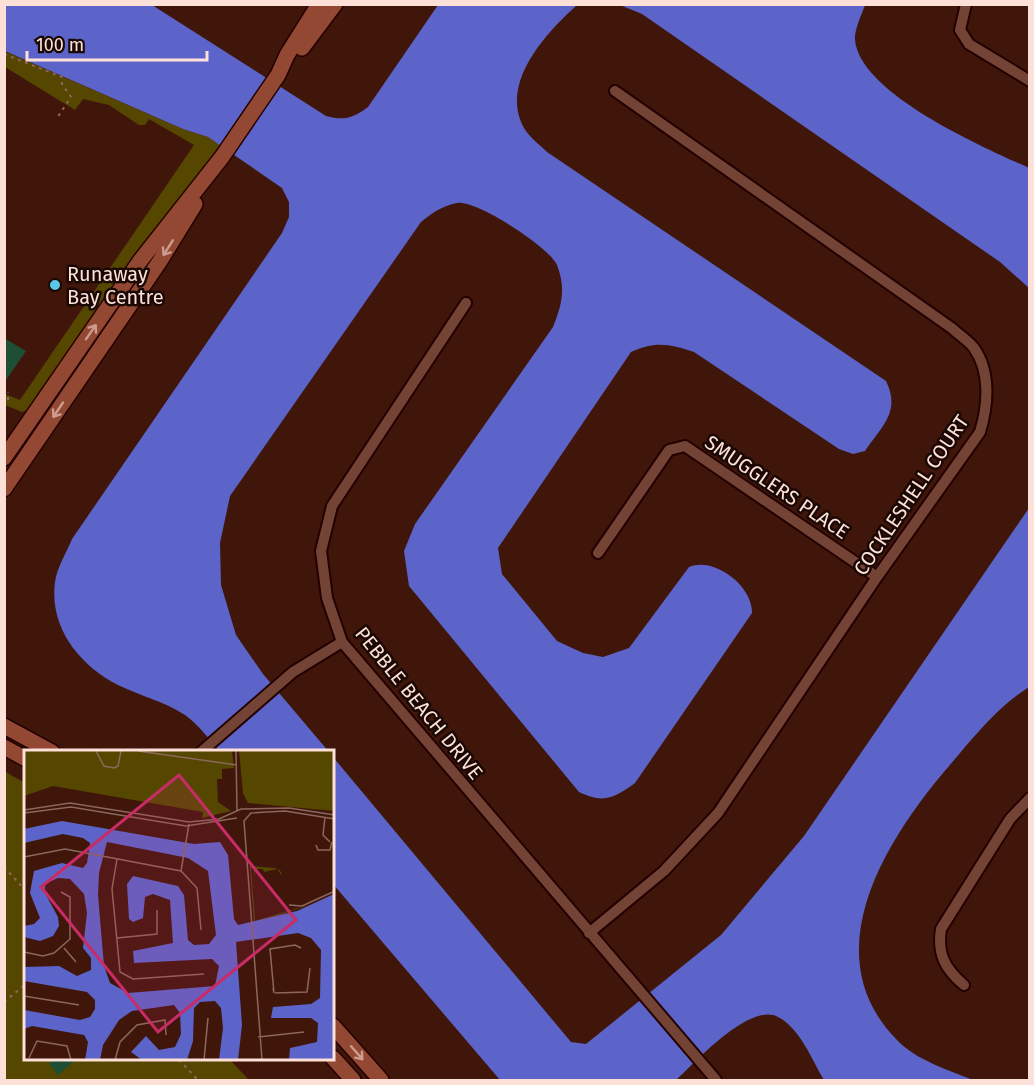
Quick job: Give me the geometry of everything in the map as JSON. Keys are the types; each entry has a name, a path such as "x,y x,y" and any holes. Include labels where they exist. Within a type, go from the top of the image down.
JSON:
{"main road":[{"path":"278,75 287,55 319,4"},
{"path":"4,458 140,261 193,192 206,179 278,75 335,4"},
{"path":"4,489 160,261 199,197 206,179"},
{"path":"4,726 48,750"},
{"path":"4,747 24,758"},
{"path":"334,1027 381,1080"},
{"path":"334,1059 353,1080"}],"street":[{"path":"966,4 960,30 969,44 1029,81"},
{"name":"COCKLESHELL COURT","path":"589,933 664,871 718,813 877,576 980,432 987,410 986,376 974,348 953,329 615,91"},
{"name":"PEBBLE BEACH DRIVE","path":"466,303 332,506 321,551 327,598 342,642 716,1080"},
{"name":"SMUGGLERS PLACE","path":"598,553 669,450 685,446 877,576"},
{"path":"203,750 293,672 342,642"},
{"path":"964,985 944,965 939,942 941,929 1010,819 1029,798"}],"path":[{"path":"4,54 62,78 62,84 71,98 57,118"},
{"path":"8,392 8,400"},
{"path":"4,867 24,889"},
{"path":"4,1002 24,986"},
{"path":"180,1061 198,1080"}],"shaded area":[{"path":"4,5 152,5 326,116 343,118 358,114 368,107 438,5 577,5 540,44 522,77 517,94 518,111 529,135 547,152 886,381 891,402 888,418 865,451 853,454 839,449 694,352 677,347 655,345 631,352 498,548 502,574 557,641 583,653 603,657 629,648 689,567 710,566 720,570 730,576 746,593 751,603 752,613 635,783 608,798 595,798 579,792 409,586 404,551 415,524 553,327 562,296 557,265 541,247 511,226 467,204 457,203 447,206 421,222 230,496 220,543 221,585 236,635 263,674 327,750 218,750 199,727 185,715 118,685 91,667 79,655 62,629 54,599 55,582 62,560 72,539 282,233 289,217 289,202 282,188 208,137 183,129 5,51"},
{"path":"620,5 865,5 855,40 862,60 878,80 927,117 1029,168 1029,288 1000,262 642,14"},
{"path":"4,51 183,129 208,137 222,146 140,247 30,408 22,412 5,405 5,394 20,400 194,145 149,119 145,125 139,125 109,105 83,99 75,110 5,67"},
{"path":"1029,508 1029,687 1005,705 973,738 920,802 880,868 866,903 859,938 861,974 873,1008 897,1040 923,1059 973,1080 824,1080 805,1045 793,1029 778,1017 766,1015 753,1018 724,1036 676,1080 500,1080 334,885 334,758 571,1042 586,1044 721,935 804,836"},
{"path":"4,771 24,782 24,1061 231,1061 249,1080 5,1080"}],"building":[{"path":"4,338 26,351 4,383"},
{"path":"52,1061 74,1061 58,1075 49,1064"}],"place":[{"name":"Runaway Bay Centre","path":"55,285"}]}
